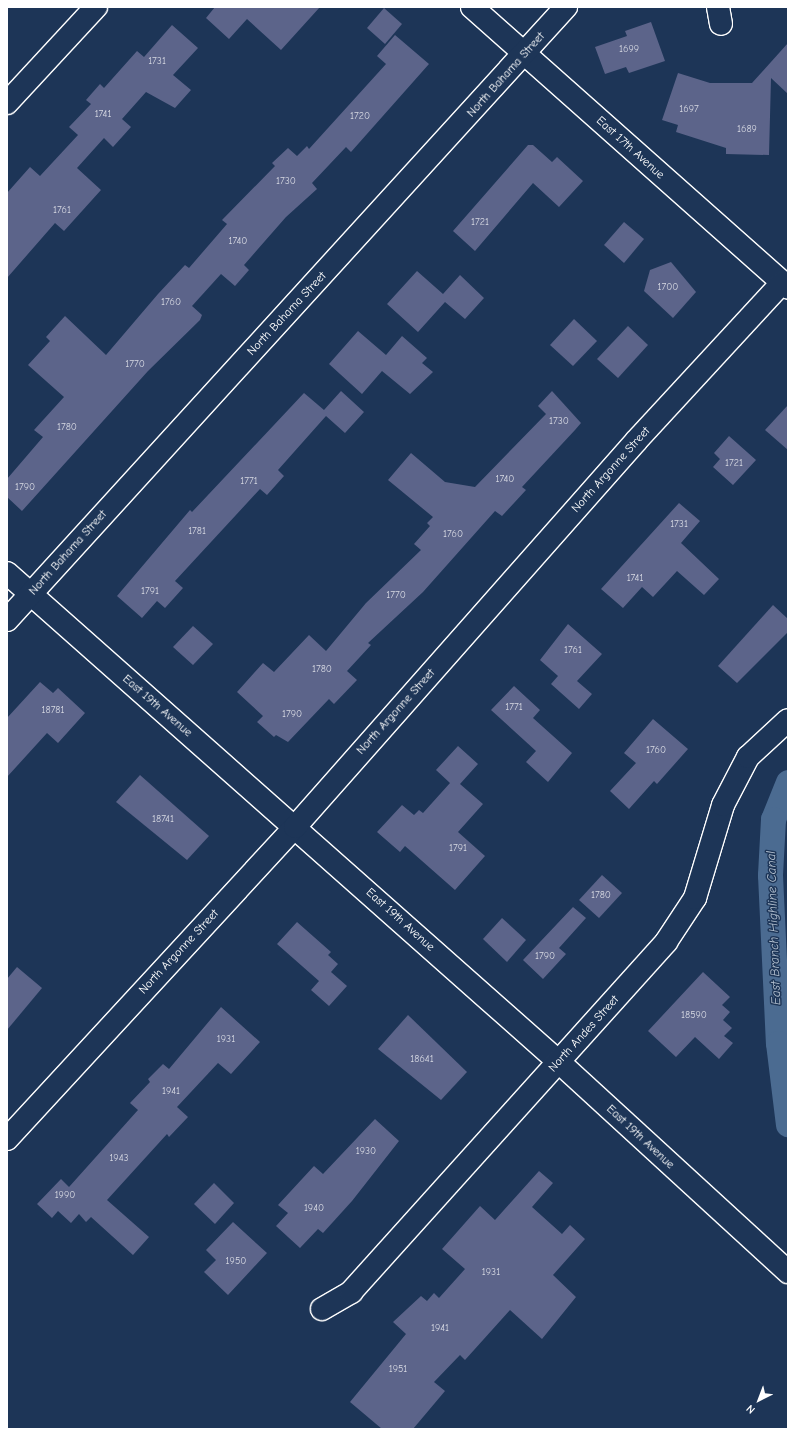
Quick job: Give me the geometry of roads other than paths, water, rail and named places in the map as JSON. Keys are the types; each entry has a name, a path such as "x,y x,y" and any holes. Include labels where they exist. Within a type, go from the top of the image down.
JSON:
{"street":[{"path":"7,103 96,7"},
{"name":"East 17th Avenue","path":"472,7 525,56 785,286"},
{"name":"North Bahama Street","path":"7,620 525,56 566,7"},
{"name":"North Argonne Street","path":"7,1139 295,827 637,440 785,286"},
{"name":"East 19th Avenue","path":"7,573 559,1062 788,1272"},
{"name":"North Andes Street","path":"322,1309 351,1292 559,1062 684,919 695,898 723,805 737,778 748,757 788,720"}],"waterway":[{"name":"East Branch Highline Canal","path":"788,782 773,819 770,875 778,1043 788,1124"}]}
